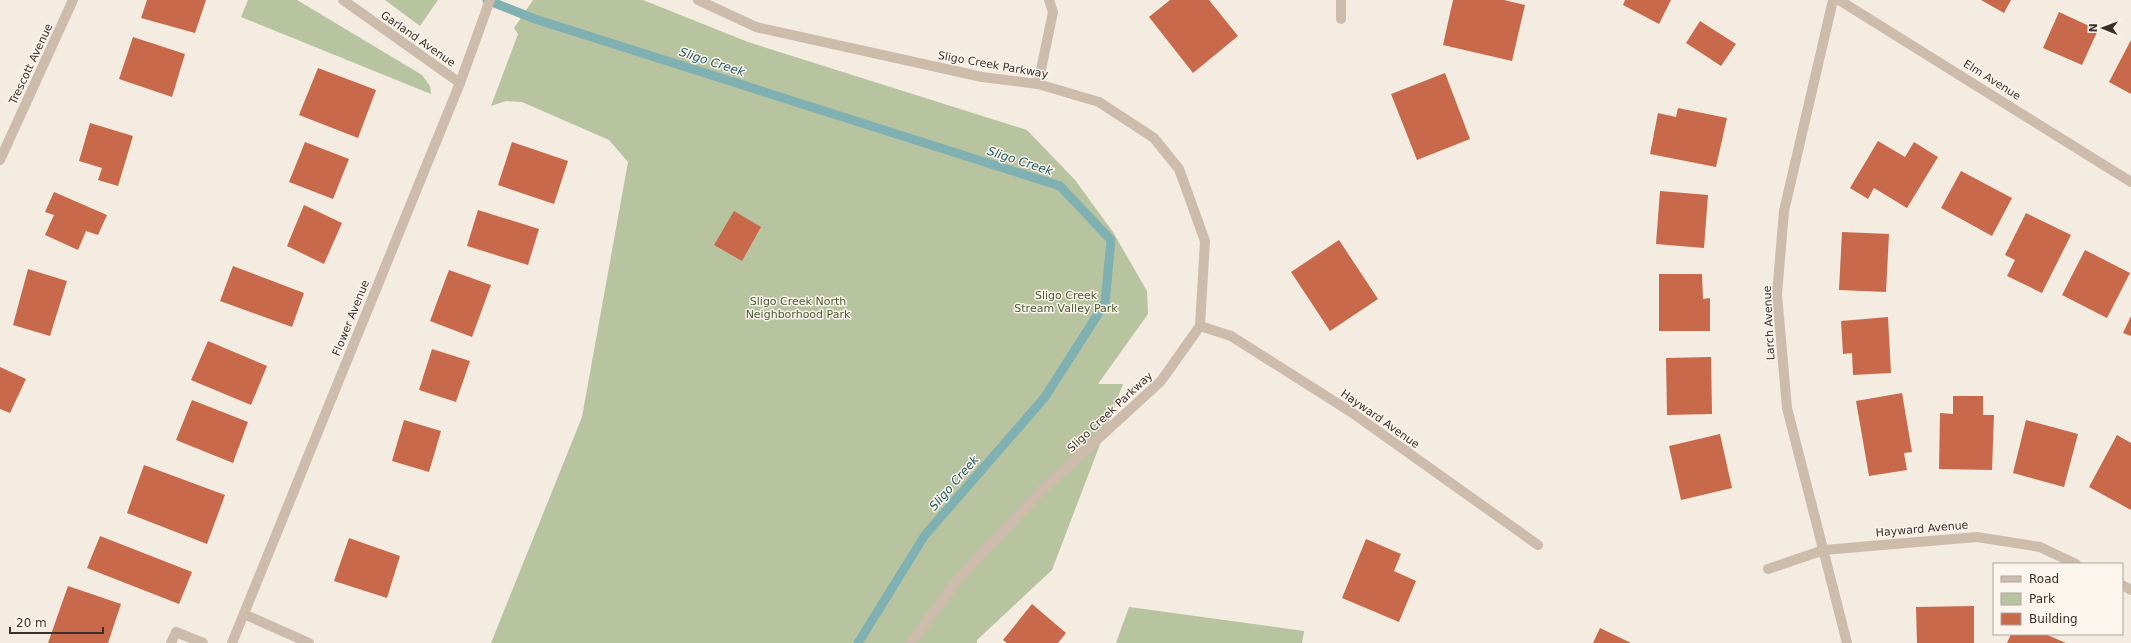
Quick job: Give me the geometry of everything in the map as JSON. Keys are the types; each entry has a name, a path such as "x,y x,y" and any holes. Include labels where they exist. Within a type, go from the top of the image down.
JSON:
{"street":[{"name":"Trescott Avenue","path":"0,160 73,0"},
{"name":"Garland Avenue","path":"343,0 460,83"},
{"name":"Flower Avenue","path":"232,643 460,83 490,0"},
{"name":"Sligo Creek Parkway","path":"698,0 756,27 982,77 1038,84 1099,102 1154,138 1179,169 1205,241 1200,326 1161,381 1040,492 959,578 912,643"},
{"path":"1038,84 1053,12 1049,0"},
{"path":"1341,0 1341,20"},
{"name":"Larch Avenue","path":"1833,0 1784,211 1777,294 1787,408 1847,643"},
{"name":"Elm Avenue","path":"1839,0 2131,182"},
{"name":"Hayward Avenue","path":"1200,326 1231,336 1352,412 1538,545"},
{"name":"Hayward Avenue","path":"1768,569 1824,550 1977,537 2040,547 2074,563"},
{"path":"244,614 309,643"},
{"path":"171,643 176,632 203,643"}],"green space":[{"path":"248,0 297,0 422,75 430,86 431,94 241,17"},
{"path":"385,0 438,0 420,26"},
{"path":"533,0 643,0 748,42 1027,130 1075,180 1113,232 1147,291 1148,314 1098,384 1123,384 1052,570 977,640 977,643 491,643 582,417 628,162 609,140 522,102 506,101 491,106 518,34 514,28"},
{"path":"1129,607 1304,631 1302,643 1116,643"}],"building":[{"path":"147,0 206,0 195,33 141,18"},
{"path":"1170,0 1209,0 1238,36 1193,73 1149,17"},
{"path":"1453,0 1504,0 1525,5 1512,61 1443,45"},
{"path":"1625,0 1671,0 1659,24 1623,5"},
{"path":"1981,0 2011,0 2004,13"},
{"path":"2059,12 2098,30 2082,65 2043,48"},
{"path":"1700,21 1736,44 1721,66 1686,43"},
{"path":"133,37 185,54 172,97 119,79"},
{"path":"2131,40 2131,94 2109,82"},
{"path":"318,68 376,90 358,138 299,115"},
{"path":"1445,73 1470,139 1417,160 1391,94"},
{"path":"1678,108 1727,118 1716,167 1650,154 1658,113 1676,117"},
{"path":"90,123 133,136 118,186 98,180 102,168 79,161"},
{"path":"1878,141 1905,157 1914,142 1938,157 1907,208 1874,188 1868,199 1850,188"},
{"path":"305,142 349,159 333,199 289,182"},
{"path":"512,142 568,161 554,204 498,185"},
{"path":"1961,171 2012,198 1992,236 1941,208"},
{"path":"1660,191 1708,195 1704,248 1656,244"},
{"path":"54,192 107,215 98,235 86,231 78,250 45,235 54,215 45,212"},
{"path":"304,205 342,223 324,264 287,246"},
{"path":"478,210 539,229 528,265 467,246"},
{"path":"734,211 761,227 742,261 714,245"},
{"path":"2026,213 2071,235 2042,293 2007,276 2015,260 2005,255"},
{"path":"1842,232 1889,234 1886,292 1839,290"},
{"path":"1339,240 1378,299 1330,331 1291,272"},
{"path":"2085,250 2130,273 2107,318 2062,295"},
{"path":"233,266 304,293 292,327 220,301"},
{"path":"28,269 67,281 50,336 13,325"},
{"path":"449,270 491,285 472,337 430,321"},
{"path":"1659,274 1702,274 1703,299 1710,298 1710,331 1659,331"},
{"path":"2131,316 2131,336 2123,333"},
{"path":"1888,317 1891,373 1853,375 1852,353 1843,354 1841,321"},
{"path":"208,341 267,366 251,405 191,380"},
{"path":"432,349 470,361 456,402 419,390"},
{"path":"1711,357 1712,414 1667,415 1666,358"},
{"path":"0,367 26,379 10,413 0,409"},
{"path":"1902,393 1912,452 1904,453 1907,470 1869,476 1856,401"},
{"path":"1953,396 1983,396 1983,415 1994,415 1992,470 1939,469 1940,413 1953,414"},
{"path":"192,400 248,422 233,463 176,440"},
{"path":"404,420 441,431 429,472 392,461"},
{"path":"2026,420 2078,434 2064,487 2013,473"},
{"path":"1720,434 1732,488 1681,500 1669,446"},
{"path":"2117,435 2131,443 2131,510 2089,487"},
{"path":"144,465 225,495 207,544 127,513"},
{"path":"100,536 192,572 179,604 87,568"},
{"path":"349,538 400,556 387,598 334,581"},
{"path":"1366,539 1401,554 1394,571 1416,581 1399,622 1342,598"},
{"path":"68,586 121,604 108,643 48,643"},
{"path":"1032,604 1066,633 1058,643 1007,643 1003,640"},
{"path":"1974,606 1974,643 1917,643 1916,607"},
{"path":"1600,628 1631,643 1593,643"},
{"path":"2011,635 2047,635 2066,643 2007,643"}],"waterway":[{"name":"Sligo Creek","path":"487,0 535,19 1060,186 1111,240 1105,303 1045,397 925,535 858,643"}],"park label":[{"name":"Sligo Creek Stream Valley Park","path":"1066,301"},
{"name":"Sligo Creek North Neighborhood Park","path":"798,307"}]}
